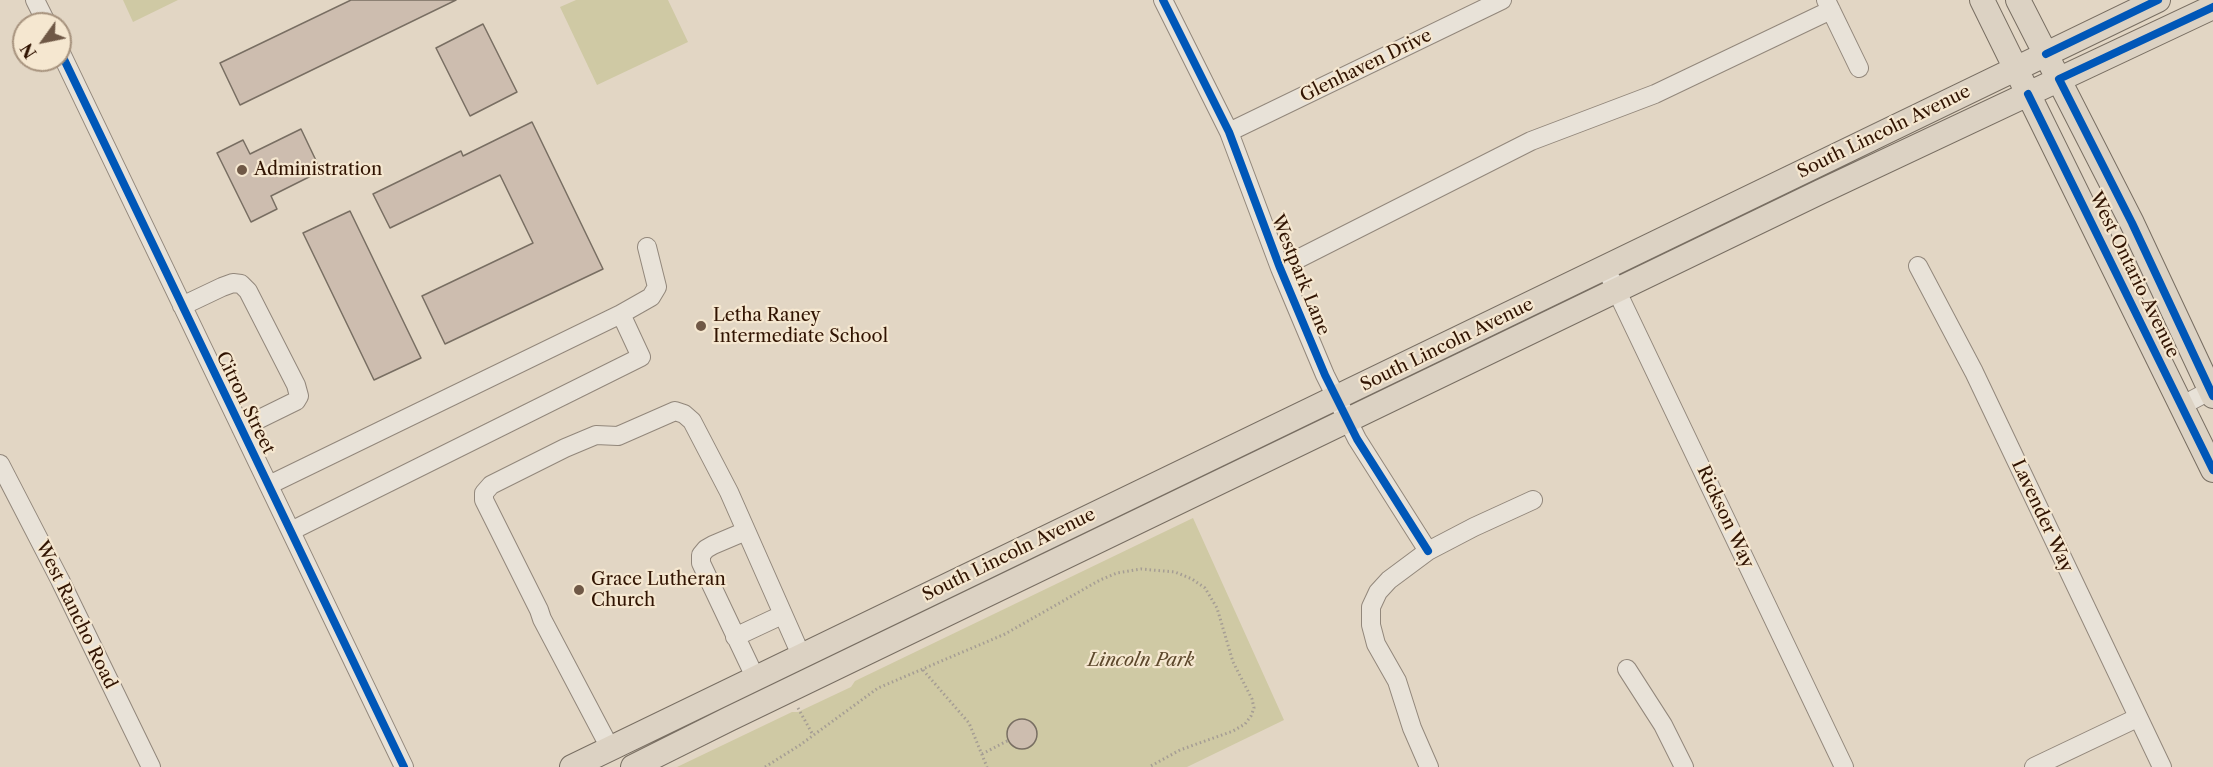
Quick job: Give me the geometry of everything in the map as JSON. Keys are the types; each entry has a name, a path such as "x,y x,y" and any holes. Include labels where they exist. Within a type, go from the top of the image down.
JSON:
{"main road":[{"name":"West Ontario Avenue","path":"1982,0 2213,470"},
{"name":"West Ontario Avenue","path":"2019,0 2132,223 2212,392"},
{"name":"South Lincoln Avenue","path":"572,767 2158,0"},
{"name":"South Lincoln Avenue","path":"633,767 729,718 1348,420 2213,7"}],"street":[{"name":"Westpark Lane","path":"1163,0 1229,132 1280,268 1336,398 1357,439 1428,551"},
{"name":"Glenhaven Drive","path":"1229,132 1503,0"},
{"path":"1280,268 1531,141 1655,94 1828,5 1859,68"},
{"name":"Citron Street","path":"70,72 404,767"},
{"path":"269,485 621,314 651,297 657,286 647,247"},
{"name":"Lavender Way","path":"1918,266 1974,372 2162,767"},
{"name":"Rickson Way","path":"1606,267 1844,767"},
{"path":"182,306 222,287 233,283 242,284 248,291 296,385 299,396 296,401 241,428"},
{"path":"291,531 641,357 621,314"},
{"path":"2181,406 2212,392"},
{"path":"610,748 542,619 484,500 487,488 584,439 596,435 618,436 675,411 684,414 692,421 729,492 801,655"},
{"name":"West Rancho Road","path":"0,465 60,580 151,767"},
{"path":"1429,767 1412,728 1396,681 1376,644 1371,625 1371,607 1378,592 1428,551 1533,500"},
{"path":"746,531 713,545 701,555 701,563 754,677"},
{"path":"735,637 782,615"},
{"path":"1627,669 1663,725 1684,767"},
{"path":"2034,767 2137,718"}],"path":[{"path":"765,767 870,693 1005,634 1100,580 1117,573 1141,569 1175,572 1192,579 1205,588 1212,598 1233,662 1252,699 1254,708 1245,724 1233,731 1180,750 1149,767"},
{"path":"922,670 969,723 987,767"},
{"path":"803,703 797,705 813,735"},
{"path":"982,754 1009,740"}],"green space":[{"path":"123,0 178,0 133,22"},
{"path":"576,0 668,0 688,42 597,85 560,7"},
{"name":"Lincoln Park","path":"1193,518 1284,720 1187,767 677,767 792,712 798,712 851,687 855,681"}],"building":[{"path":"351,0 456,0 240,105 220,63"},
{"path":"483,24 517,92 470,116 436,48"},
{"path":"532,122 603,269 445,344 422,296 533,243 500,175 390,228 373,194 461,151 463,156"},
{"path":"301,129 321,171 271,196 277,209 251,222 217,153 243,140 250,154"},
{"path":"350,211 421,358 374,380 303,233"},
{"path":"1022,719 1028,720 1036,728 1036,740 1028,748 1022,749 1016,748 1008,740 1007,734 1008,728 1016,720"}],"cycle path":[{"path":"1163,0 1229,132 1280,268 1325,375 1357,439 1428,551"},
{"path":"2046,54 2158,0"},
{"path":"2213,7 2059,79 2132,223 2213,396"},
{"path":"70,72 404,767"},
{"path":"2028,94 2213,470"}],"place":[{"name":"Administration","path":"242,170"},
{"name":"Letha Raney Intermediate School","path":"701,326"},
{"name":"Grace Lutheran Church","path":"579,590"}]}
